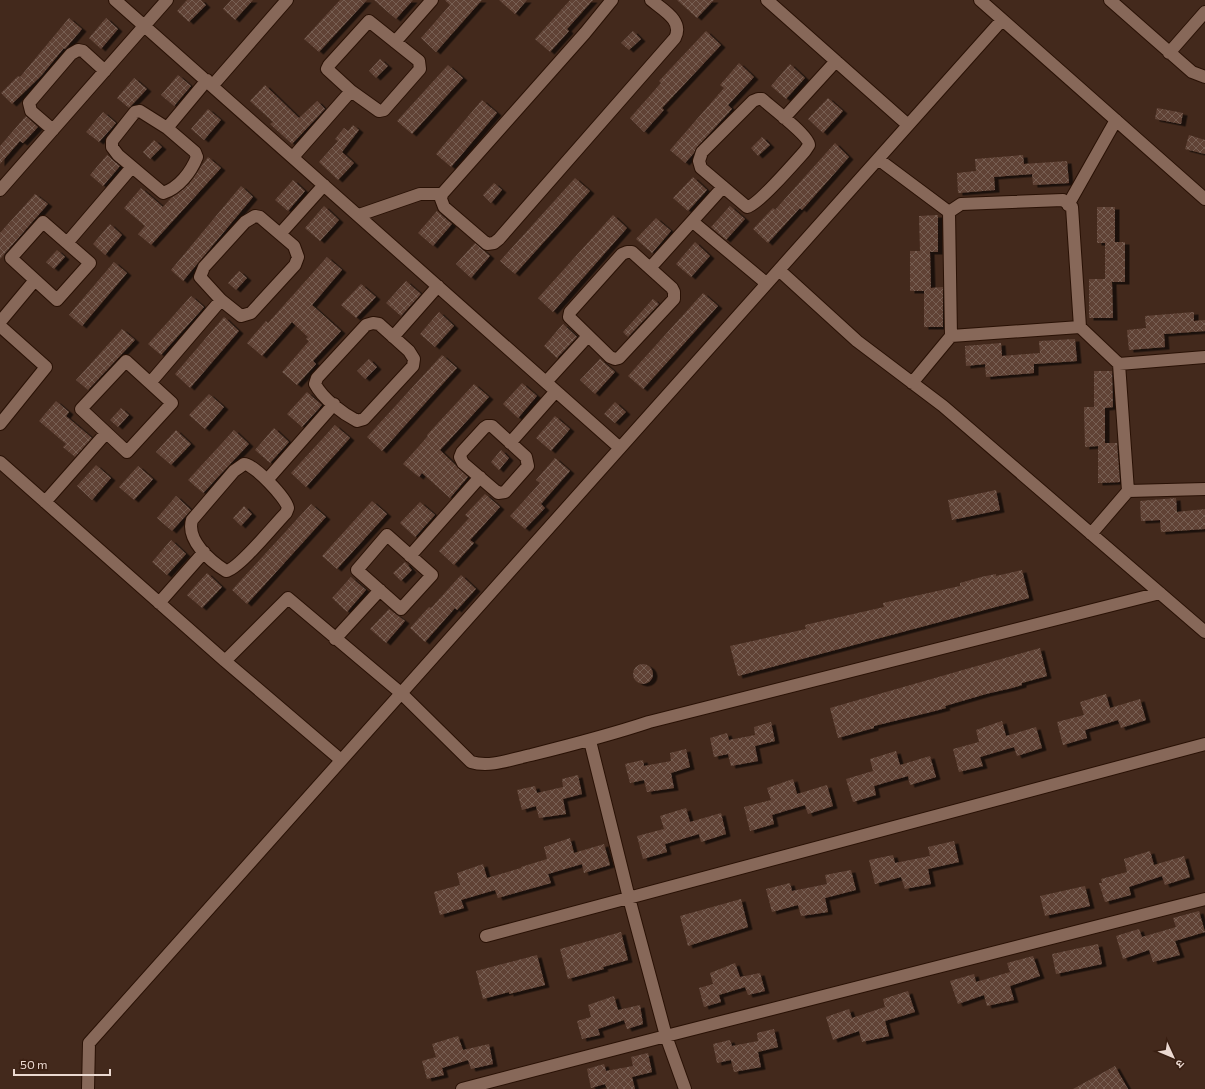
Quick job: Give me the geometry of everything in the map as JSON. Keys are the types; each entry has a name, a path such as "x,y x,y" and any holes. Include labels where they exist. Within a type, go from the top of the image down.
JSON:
{"street":[{"path":"115,0 620,448"},
{"path":"0,190 167,0"},
{"path":"168,128 287,0"},
{"path":"395,42 432,0"},
{"path":"612,0 585,34 442,194 441,199 444,207 487,244 494,243 499,239 675,38 678,32 678,25 675,20 651,0"},
{"path":"767,0 908,125"},
{"path":"980,0 1205,199"},
{"path":"1110,0 1192,72 1205,77"},
{"path":"1169,53 1205,12"},
{"path":"88,1089 88,1043 341,760 402,694 766,283 1002,20"},
{"path":"369,21 419,61 420,69 384,110 374,110 352,91 327,69 360,29 369,21"},
{"path":"54,130 31,111 30,103 71,54 78,50 83,52 104,71"},
{"path":"784,118 836,61"},
{"path":"293,157 352,91"},
{"path":"762,99 809,141 805,151 751,207 747,207 723,187 701,168 699,161 702,152 753,101 762,99"},
{"path":"140,111 149,115 168,128 195,152 197,157 189,172 176,187 163,193 132,167 112,147 112,141 135,112 140,111"},
{"path":"1068,205 1116,120"},
{"path":"878,159 949,212"},
{"path":"67,243 132,167"},
{"path":"280,234 324,185"},
{"path":"650,268 723,187"},
{"path":"359,215 420,194 442,194"},
{"path":"949,212 961,204 1063,200 1072,208 1080,327 1119,364 1128,492 1091,534"},
{"path":"912,383 951,336 949,212"},
{"path":"255,216 260,217 294,246 298,257 296,265 251,313 245,316 238,314 221,300 200,277 204,267 245,222 255,216"},
{"path":"43,222 90,263 57,300 35,280 11,258 43,222"},
{"path":"693,222 766,283"},
{"path":"632,252 672,288 674,292 674,299 620,358 615,359 610,357 588,336 569,317 570,312 622,254 632,252"},
{"path":"779,270 857,341 943,406 1205,632"},
{"path":"0,322 35,280"},
{"path":"393,337 438,286"},
{"path":"150,383 221,300"},
{"path":"379,324 393,337 412,355 414,359 413,366 364,419 357,421 345,415 318,390 315,384 317,378 366,325 379,324"},
{"path":"0,326 46,367 0,424"},
{"path":"951,336 1080,327"},
{"path":"546,382 588,336"},
{"path":"1119,364 1205,357"},
{"path":"126,361 172,403 127,452 106,432 81,410 126,361"},
{"path":"510,443 556,391"},
{"path":"266,480 334,404"},
{"path":"492,426 510,443 526,457 528,466 505,492 498,493 463,462 460,457 462,452 484,428 492,426"},
{"path":"45,502 106,432"},
{"path":"0,462 225,661 341,760"},
{"path":"244,464 247,464 266,480 287,503 286,513 241,561 230,570 226,571 193,541 190,530 192,520 234,471 244,464"},
{"path":"410,556 480,477"},
{"path":"1128,492 1205,489"},
{"path":"387,536 410,556 432,574 401,609 357,570 387,536"},
{"path":"159,602 204,552"},
{"path":"335,639 380,590"},
{"path":"225,661 288,598 402,694 471,762 479,764 500,762 590,741 649,722 1160,593"},
{"path":"590,741 629,898 666,1036 685,1089"},
{"path":"486,936 1205,744"},
{"path":"462,1089 1205,899"}],"building":[{"path":"187,0 201,0 206,5 189,22 177,11"},
{"path":"231,0 253,0 235,20 223,9"},
{"path":"340,0 367,0 319,52 304,39"},
{"path":"374,0 413,0 396,19"},
{"path":"445,0 482,0 436,52 421,38 450,5"},
{"path":"499,0 527,0 515,14"},
{"path":"570,0 593,0 567,29 569,31 550,52 535,39"},
{"path":"677,0 714,0 697,18"},
{"path":"69,18 82,29 41,76 12,104 1,93 18,76 20,77"},
{"path":"106,18 118,29 101,49 89,38"},
{"path":"633,31 641,39 629,50 621,43"},
{"path":"706,31 721,45 662,108 664,110 644,132 630,118 661,83 659,81"},
{"path":"380,59 388,66 376,78 369,71"},
{"path":"739,63 754,77 728,105 732,109 697,147 685,163 670,150 724,88 720,85"},
{"path":"790,64 805,78 786,99 771,86"},
{"path":"448,65 463,78 412,134 397,121"},
{"path":"178,75 191,86 174,106 161,95"},
{"path":"134,78 147,89 129,108 117,98"},
{"path":"265,85 299,118 317,101 325,109 292,144 270,124 273,122 250,101"},
{"path":"828,98 843,111 823,133 808,119"},
{"path":"482,100 497,113 451,167 436,154"},
{"path":"1157,108 1183,113 1181,124 1155,119"},
{"path":"208,109 221,120 204,140 191,129"},
{"path":"103,112 116,123 99,142 86,132"},
{"path":"26,116 38,127 23,143 20,141 0,164 0,146"},
{"path":"353,125 359,130 342,152 354,163 338,180 319,162 338,141 335,139 344,128 348,131"},
{"path":"1189,135 1205,140 1205,154 1185,149"},
{"path":"762,137 770,145 758,156 751,148"},
{"path":"154,140 162,147 150,159 143,152"},
{"path":"835,143 849,157 802,210 800,208 768,243 753,229 773,208 775,210"},
{"path":"107,155 120,166 103,186 90,175"},
{"path":"1023,155 1024,164 1067,161 1069,183 1033,185 1032,174 994,177 995,190 958,193 957,173 976,171 975,159"},
{"path":"208,157 221,168 151,245 138,234 145,226 124,208 141,188 163,207 171,198 189,184"},
{"path":"693,177 707,190 688,211 673,198"},
{"path":"575,178 590,191 515,274 500,261"},
{"path":"293,180 305,191 288,211 275,200"},
{"path":"494,183 502,190 491,203 483,195"},
{"path":"241,186 253,197 183,281 171,270"},
{"path":"35,194 48,204 0,259 0,233"},
{"path":"324,206 339,220 320,241 305,228"},
{"path":"730,206 745,219 726,240 711,227"},
{"path":"1097,207 1115,207 1115,242 1125,242 1125,282 1112,282 1113,318 1089,318 1089,279 1105,279 1105,243 1097,243"},
{"path":"437,211 452,224 433,246 418,233"},
{"path":"613,215 627,228 553,312 538,298"},
{"path":"938,215 938,252 930,252 931,288 943,287 943,327 924,327 924,291 910,291 910,251 920,251 919,216"},
{"path":"656,218 671,231 652,253 636,239"},
{"path":"110,224 122,235 105,255 93,244"},
{"path":"695,242 710,256 691,277 676,264"},
{"path":"475,243 490,256 471,278 456,264"},
{"path":"57,250 65,257 54,269 46,262"},
{"path":"327,257 342,270 312,305 341,331 313,361 316,364 297,385 282,372 309,341 306,339 308,337 292,322 262,356 247,343 266,321 268,323"},
{"path":"114,262 127,273 82,326 69,315"},
{"path":"239,271 247,278 236,290 228,283"},
{"path":"406,281 421,294 401,316 386,303"},
{"path":"361,284 376,297 356,318 341,305"},
{"path":"703,293 718,306 643,389 628,376"},
{"path":"191,296 204,307 161,355 148,344"},
{"path":"653,299 659,304 628,337 623,332"},
{"path":"439,312 454,326 435,347 420,334"},
{"path":"1194,312 1194,321 1205,320 1205,331 1164,334 1165,347 1129,350 1127,330 1146,328 1145,316"},
{"path":"224,317 239,331 190,388 175,374"},
{"path":"563,324 577,337 557,358 544,346"},
{"path":"122,329 135,340 88,390 76,380"},
{"path":"1075,339 1077,361 1034,364 1034,373 986,377 985,364 966,366 965,346 1001,343 1002,356 1040,353 1039,341"},
{"path":"442,355 457,368 382,451 367,437"},
{"path":"369,359 377,367 365,379 357,371"},
{"path":"600,359 615,372 595,394 580,380"},
{"path":"1094,371 1112,371 1113,407 1105,408 1105,443 1117,443 1120,482 1098,483 1098,446 1085,447 1084,407 1094,407"},
{"path":"522,383 537,396 518,418 503,404"},
{"path":"474,384 489,397 440,450 468,477 450,498 422,473 419,477 403,464 428,436 427,435"},
{"path":"307,392 322,405 302,427 287,414"},
{"path":"209,394 224,407 205,429 189,415"},
{"path":"56,401 69,412 66,416 92,438 75,457 63,447 66,444 39,421"},
{"path":"615,402 626,412 615,423 604,414"},
{"path":"121,408 129,415 118,427 110,420"},
{"path":"555,416 570,429 551,451 536,438"},
{"path":"335,425 350,438 306,487 291,473"},
{"path":"274,428 289,442 270,463 255,450"},
{"path":"176,430 191,444 171,465 156,452"},
{"path":"234,430 249,444 203,493 188,480"},
{"path":"501,450 509,458 499,470 491,462"},
{"path":"555,458 570,471 541,504 545,508 525,529 510,516 540,483 536,480"},
{"path":"96,465 111,478 92,500 77,486"},
{"path":"138,466 153,479 134,500 119,487"},
{"path":"996,490 1000,510 952,520 948,500"},
{"path":"485,494 500,507 470,540 474,543 454,565 439,551 469,518 465,515"},
{"path":"176,496 191,510 172,531 157,518"},
{"path":"1176,498 1177,512 1205,509 1205,529 1161,532 1160,520 1141,521 1140,501"},
{"path":"372,501 387,514 337,569 322,556"},
{"path":"420,502 435,515 415,537 400,523"},
{"path":"311,504 326,517 247,604 232,590"},
{"path":"244,506 252,514 241,526 233,518"},
{"path":"171,540 186,554 167,575 152,562"},
{"path":"405,562 412,570 401,581 393,573"},
{"path":"1022,570 1029,598 738,676 730,646 806,629 805,625 884,607 883,603 960,586 960,583 981,577 996,574 996,576"},
{"path":"207,573 222,587 202,608 187,595"},
{"path":"461,575 476,589 457,610 455,608 425,642 410,628 429,607 431,608"},
{"path":"351,577 366,590 347,612 332,598"},
{"path":"389,609 405,621 386,643 370,629"},
{"path":"1040,648 1047,676 1022,683 1022,685 1012,688 945,706 946,708 874,726 874,728 838,738 830,708"},
{"path":"643,664 650,667 653,674 650,681 643,684 636,681 633,674 636,667"},
{"path":"1106,694 1110,708 1140,699 1146,720 1121,728 1118,720 1085,730 1087,738 1063,745 1057,722 1084,715 1080,702"},
{"path":"1002,721 1006,736 1036,727 1042,748 1017,756 1014,747 980,757 983,766 959,772 953,749 979,742 976,730"},
{"path":"771,722 775,741 755,746 758,761 731,766 728,754 714,757 710,738 727,733 729,740 755,735 754,727"},
{"path":"686,749 690,767 671,773 674,788 647,792 644,780 630,783 625,764 643,760 644,766 671,761 670,753"},
{"path":"896,751 900,765 930,756 936,777 910,785 908,776 874,786 876,795 853,802 846,779 873,771 870,759"},
{"path":"578,775 582,794 563,799 566,814 539,818 536,806 522,810 517,790 535,786 537,793 563,787 562,779"},
{"path":"793,779 797,794 827,785 833,806 808,814 805,805 772,815 774,824 750,831 744,807 771,800 767,788"},
{"path":"686,808 690,822 721,813 726,834 701,842 699,834 665,844 667,852 643,859 637,836 664,829 660,816"},
{"path":"570,838 574,853 604,844 610,865 584,873 582,864 548,874 551,883 498,898 495,890 461,900 464,908 440,915 434,892 460,885 457,873 483,864 487,878 521,868 547,859 544,847"},
{"path":"954,841 959,862 928,869 931,884 905,889 901,877 875,884 869,860 893,855 895,863 930,856 928,847"},
{"path":"1150,851 1154,865 1184,856 1190,877 1165,885 1162,876 1129,887 1131,895 1105,902 1099,883 1102,883 1101,879 1127,872 1124,859"},
{"path":"851,870 856,890 825,898 828,912 801,916 798,905 772,912 766,889 790,883 792,891 827,884 825,875"},
{"path":"1085,886 1090,906 1045,916 1040,896"},
{"path":"741,899 748,927 688,946 680,916"},
{"path":"1199,911 1205,932 1175,941 1180,955 1153,962 1149,950 1123,959 1116,936 1139,929 1142,937 1176,927 1173,918"},
{"path":"621,932 628,960 603,967 604,969 568,979 560,949"},
{"path":"1098,944 1102,964 1056,974 1052,954"},
{"path":"537,955 545,985 483,999 476,971"},
{"path":"1033,956 1040,976 1010,986 1014,1000 987,1006 984,995 958,1004 950,981 974,974 976,982 1010,972 1007,963"},
{"path":"735,963 740,977 760,973 765,991 748,995 745,987 719,995 721,1002 704,1007 699,988 713,984 710,973"},
{"path":"908,991 915,1012 885,1021 889,1036 862,1042 859,1031 833,1040 826,1017 849,1009 852,1018 885,1007 883,999"},
{"path":"614,996 618,1010 640,1005 643,1024 627,1029 624,1020 598,1029 600,1035 582,1039 577,1021 591,1017 588,1005"},
{"path":"774,1029 778,1047 758,1052 761,1067 734,1072 731,1060 717,1063 713,1044 730,1040 732,1046 758,1041 757,1033"},
{"path":"458,1036 463,1050 489,1044 493,1064 471,1069 468,1060 442,1068 444,1075 427,1079 422,1061 436,1057 432,1044"},
{"path":"648,1053 652,1072 632,1077 635,1089 607,1089 605,1084 591,1088 587,1069 604,1064 606,1071 633,1066 631,1057"},
{"path":"1115,1066 1128,1089 1073,1089"}]}
